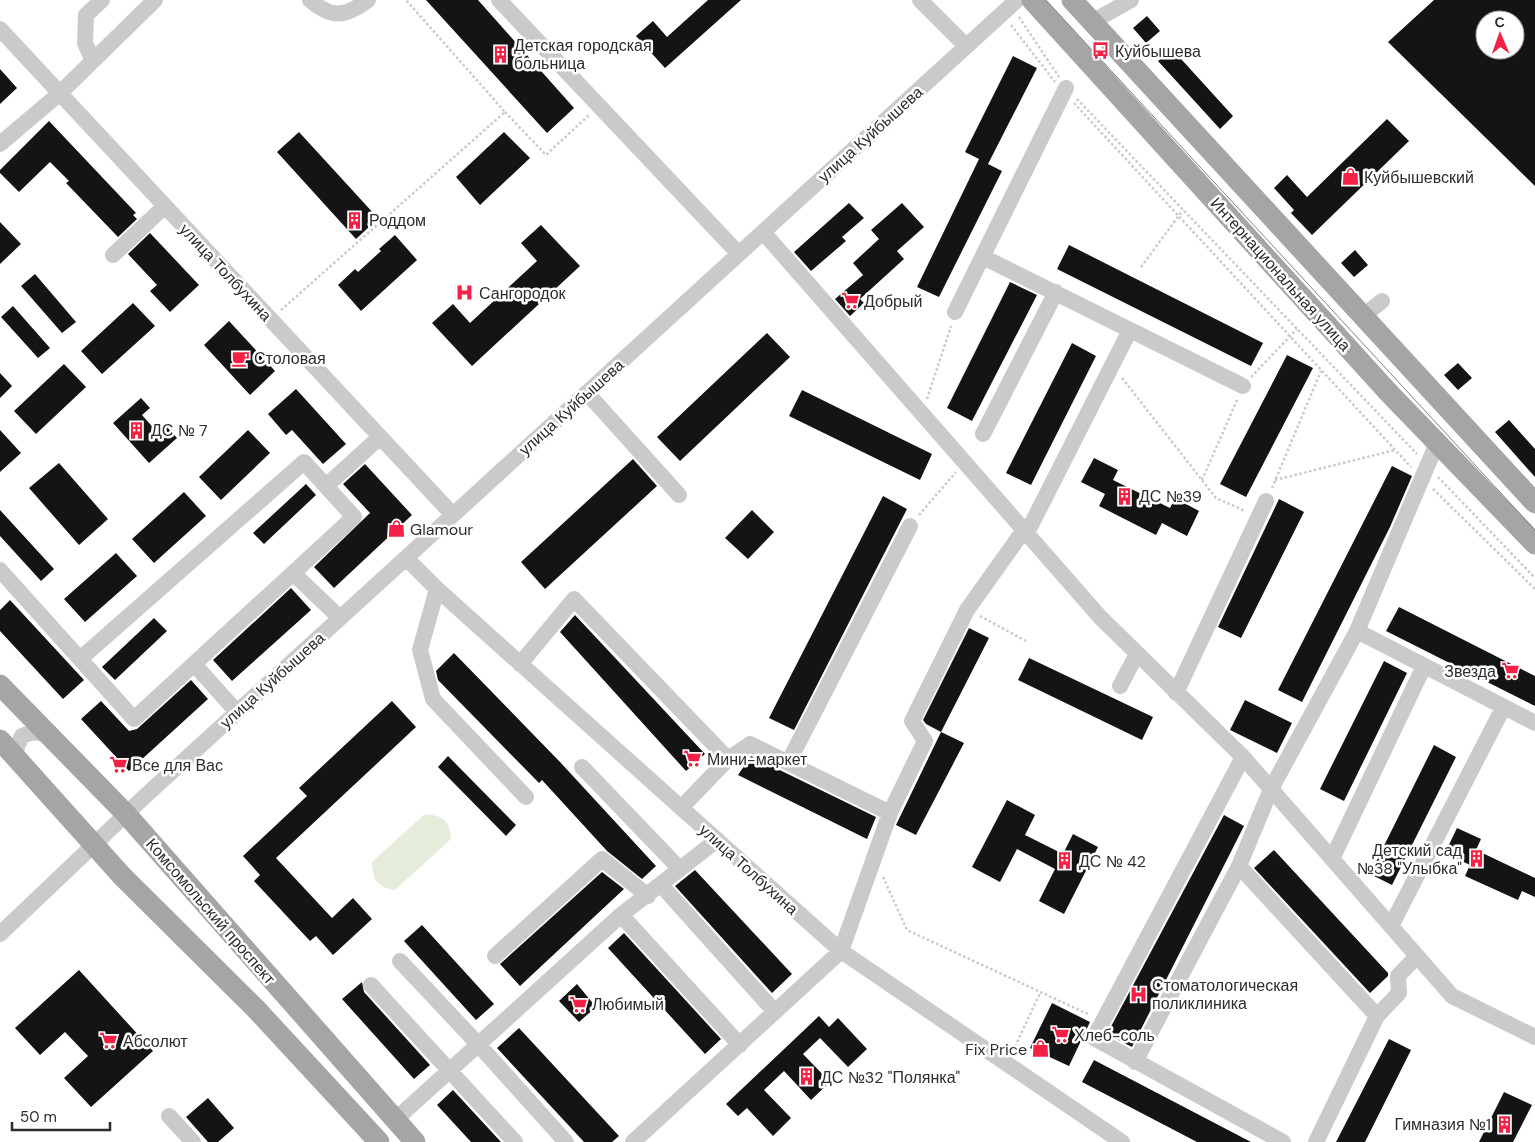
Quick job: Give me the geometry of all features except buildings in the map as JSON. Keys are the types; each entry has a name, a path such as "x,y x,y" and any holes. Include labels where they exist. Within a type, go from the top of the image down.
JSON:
{"main road":[{"name":"Интернациональная улица","path":"1032,0 1383,386 1535,544"},
{"name":"Интернациональная улица","path":"1072,0 1535,504"},
{"name":"Комсомольский проспект","path":"0,685 126,814 415,1142"},
{"name":"Комсомольский проспект","path":"0,740 94,845 145,899 256,1009 379,1142"}],"street":[{"path":"93,61 86,43 86,15 102,0"},
{"path":"0,144 59,94 155,0"},
{"path":"310,0 318,7 334,15 354,10 368,0"},
{"path":"499,0 739,254"},
{"path":"920,0 966,46"},
{"path":"1092,22 1131,0"},
{"name":"улица Куйбышева","path":"126,814 1010,7"},
{"name":"улица Толбухина","path":"0,29 453,515"},
{"path":"956,312 1065,90"},
{"path":"112,255 165,206"},
{"path":"763,232 1100,617 1243,757 1452,996 1535,1038"},
{"path":"983,257 1243,386"},
{"path":"983,434 1056,292"},
{"path":"1363,316 1382,301"},
{"path":"633,1142 841,951 890,813 925,741 912,721 968,610 1025,532 1130,330"},
{"path":"587,393 679,495"},
{"path":"326,486 380,437"},
{"path":"1135,1062 1239,866 1271,789 1357,631 1437,443"},
{"path":"0,570 80,659 134,719 354,517 304,462 80,659"},
{"path":"1176,693 1266,501"},
{"path":"789,762 910,526"},
{"name":"улица Толбухина","path":"406,558 437,590 841,951 1122,1142"},
{"path":"293,573 340,618"},
{"path":"437,590 420,650 433,699 526,797"},
{"path":"520,664 574,599 728,759"},
{"path":"1357,631 1535,724"},
{"path":"1120,686 1137,654"},
{"path":"194,664 237,712"},
{"path":"1332,859 1424,666"},
{"path":"1391,926 1503,708"},
{"path":"18,761 16,749 22,736 33,732 46,734"},
{"path":"682,808 728,759 750,744 890,813"},
{"path":"1243,757 1094,1038 1283,1142"},
{"path":"582,766 679,868"},
{"path":"0,934 126,814"},
{"path":"395,1120 477,1043 621,915 648,896 679,868 717,840"},
{"path":"495,956 602,859 648,896"},
{"path":"1239,866 1378,1016"},
{"path":"660,885 775,1012"},
{"path":"621,915 740,1044"},
{"path":"1316,1142 1378,1016 1400,993 1398,976 1417,956"},
{"path":"400,961 566,1142"},
{"path":"372,985 515,1142"},
{"path":"169,1116 193,1142"}],"path":[{"path":"406,0 505,112 546,155 599,106"},
{"path":"1010,7 1065,90 1178,217 1395,450 1424,472 1535,578"},
{"path":"1010,7 1065,90 1297,329 1424,472 1535,589"},
{"path":"270,319 505,112"},
{"path":"1141,267 1183,210"},
{"path":"922,414 956,312"},
{"path":"1202,480 1243,386 1297,329"},
{"path":"1112,365 1216,498 1259,517"},
{"path":"1266,501 1321,371"},
{"path":"1275,480 1395,450"},
{"path":"910,526 964,462"},
{"path":"968,610 1026,642"},
{"path":"874,858 907,930 1103,1021"},
{"path":"1007,1064 1040,992"}],"green space":[{"path":"425,814 437,816 444,820 449,827 451,839 395,890 380,885 373,874 372,862"}],"tram line":[{"path":"1046,0 1535,530"}],"place":[{"name":"Куйбышева","path":"1101,51"},
{"name":"Детская городская больница","path":"500,54"},
{"name":"Куйбышевский","path":"1350,177"},
{"name":"Роддом","path":"355,220"},
{"name":"Сангородок","path":"465,293"},
{"name":"Добрый","path":"850,301"},
{"name":"Столовая","path":"240,358"},
{"name":"ДС № 7","path":"137,430"},
{"name":"ДС №39","path":"1125,496"},
{"name":"Glamour","path":"396,529"},
{"name":"Звезда","path":"1510,671"},
{"name":"Мини-маркет","path":"693,759"},
{"name":"Все для Вас","path":"118,765"},
{"name":"Детский сад №38 \"Улыбка\"","path":"1476,859"},
{"name":"ДС № 42","path":"1065,861"},
{"name":"Стоматологическая поликлиника","path":"1138,994"},
{"name":"Любимый","path":"578,1004"},
{"name":"Хлеб-соль","path":"1060,1035"},
{"name":"Абсолют","path":"109,1041"},
{"name":"Fix Price","path":"1041,1049"},
{"name":"ДС №32 \"Полянка\"","path":"807,1077"},
{"name":"Гимназия №1","path":"1505,1124"}]}
